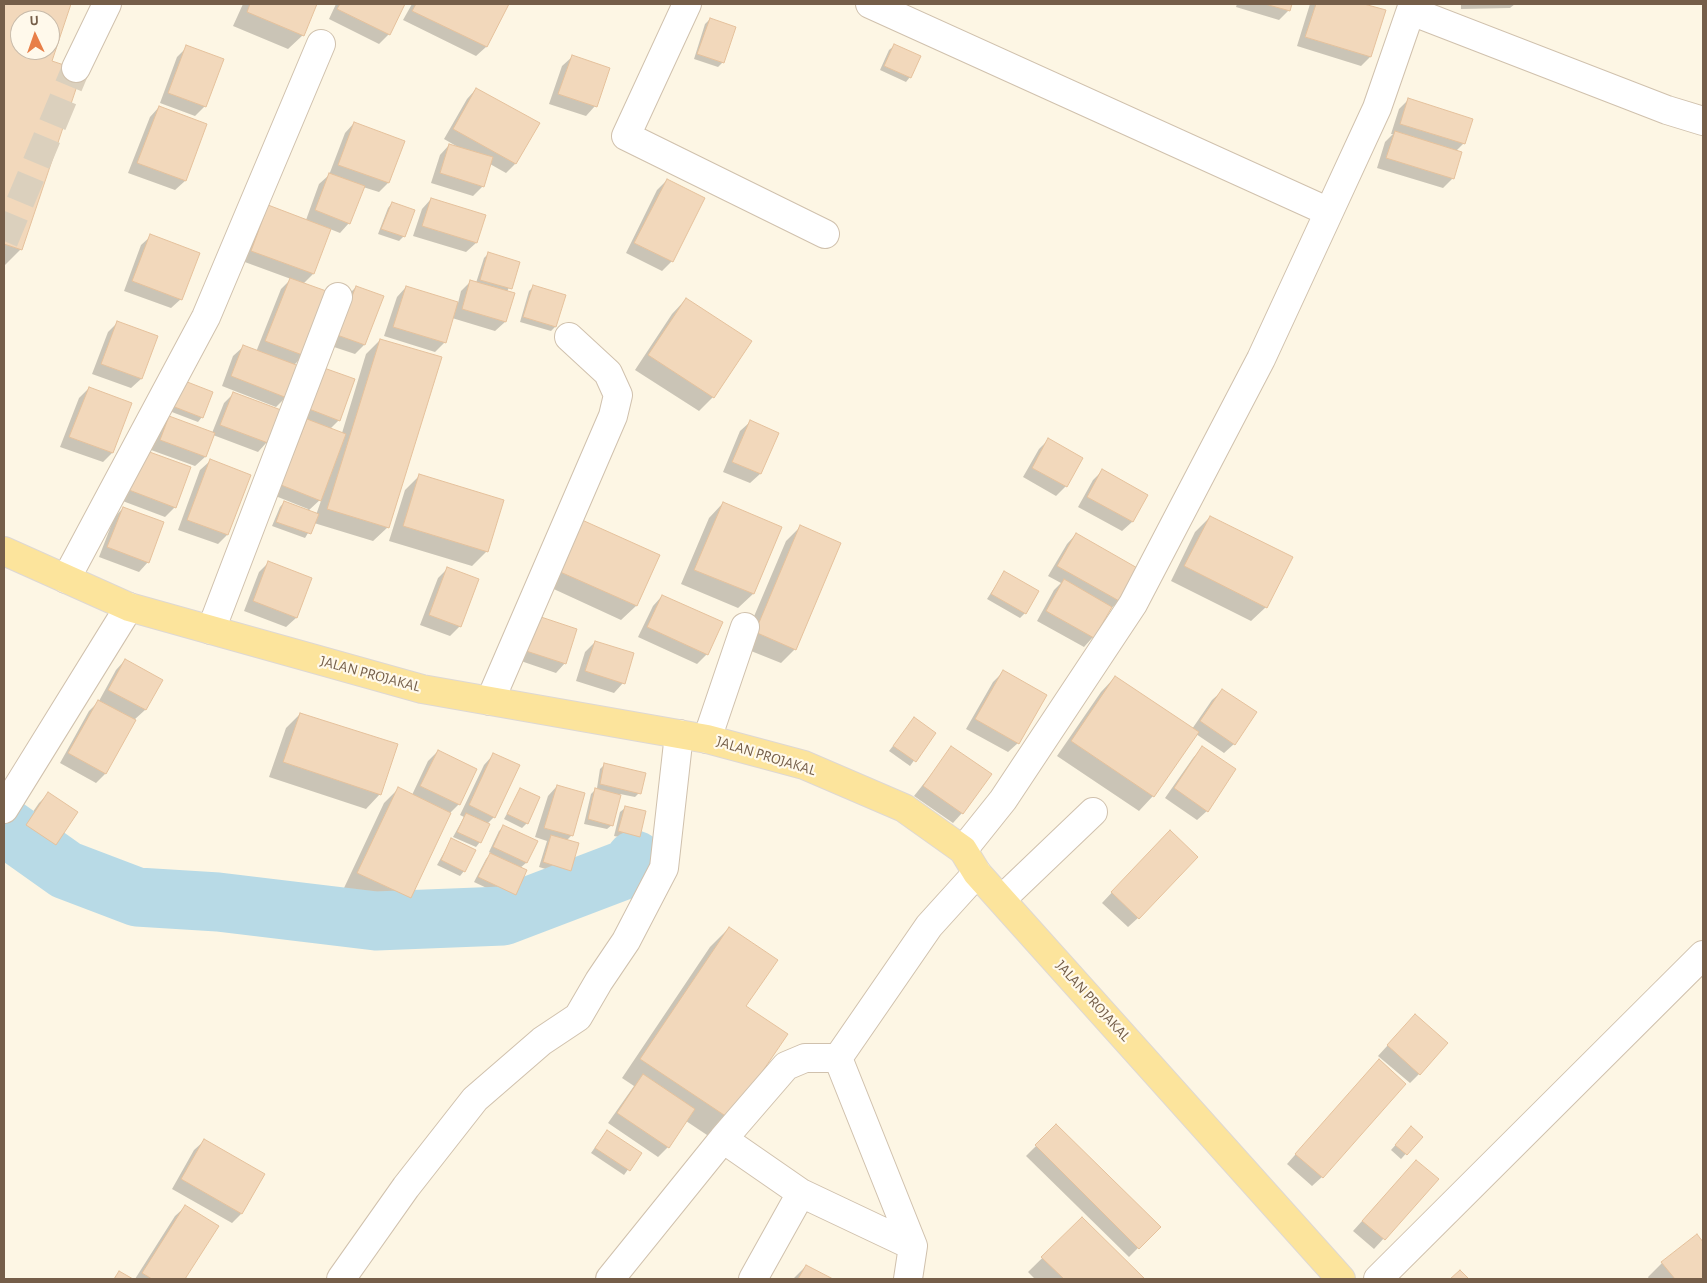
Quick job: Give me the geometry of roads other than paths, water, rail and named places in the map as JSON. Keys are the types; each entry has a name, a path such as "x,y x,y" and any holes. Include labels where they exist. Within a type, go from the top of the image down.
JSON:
{"main road":[{"name":"JALAN PROJAKAL","path":"4,551 129,607 422,689 707,738 804,765 904,808 963,850 977,873 1341,1279"}],"street":[{"path":"76,68 107,4"},
{"path":"687,4 626,136 825,234"},
{"path":"870,4 1329,212"},
{"path":"963,850 1004,800 1133,604 1261,359 1377,108 1412,7 1667,110 1703,121"},
{"path":"66,579 206,317 322,44"},
{"path":"211,630 338,297"},
{"path":"490,701 613,416 618,395 608,373 569,337"},
{"path":"10,798 129,607"},
{"path":"707,738 745,627"},
{"path":"341,1279 406,1188 475,1099 542,1041 578,1017 598,981 626,941 664,868 679,734"},
{"path":"1002,899 1093,812"},
{"path":"838,1058 929,926 977,873"},
{"path":"1378,1279 1703,954"},
{"path":"610,1279 723,1139 786,1066 805,1058 838,1058"},
{"path":"838,1058 913,1246 908,1279"},
{"path":"723,1139 801,1192 913,1246"},
{"path":"753,1279 801,1192"}],"waterway":[{"path":"4,826 66,870 137,897 218,902 376,921 503,916 629,868 635,860"}],"tunnel":[{"path":"4,241 76,68"}]}
